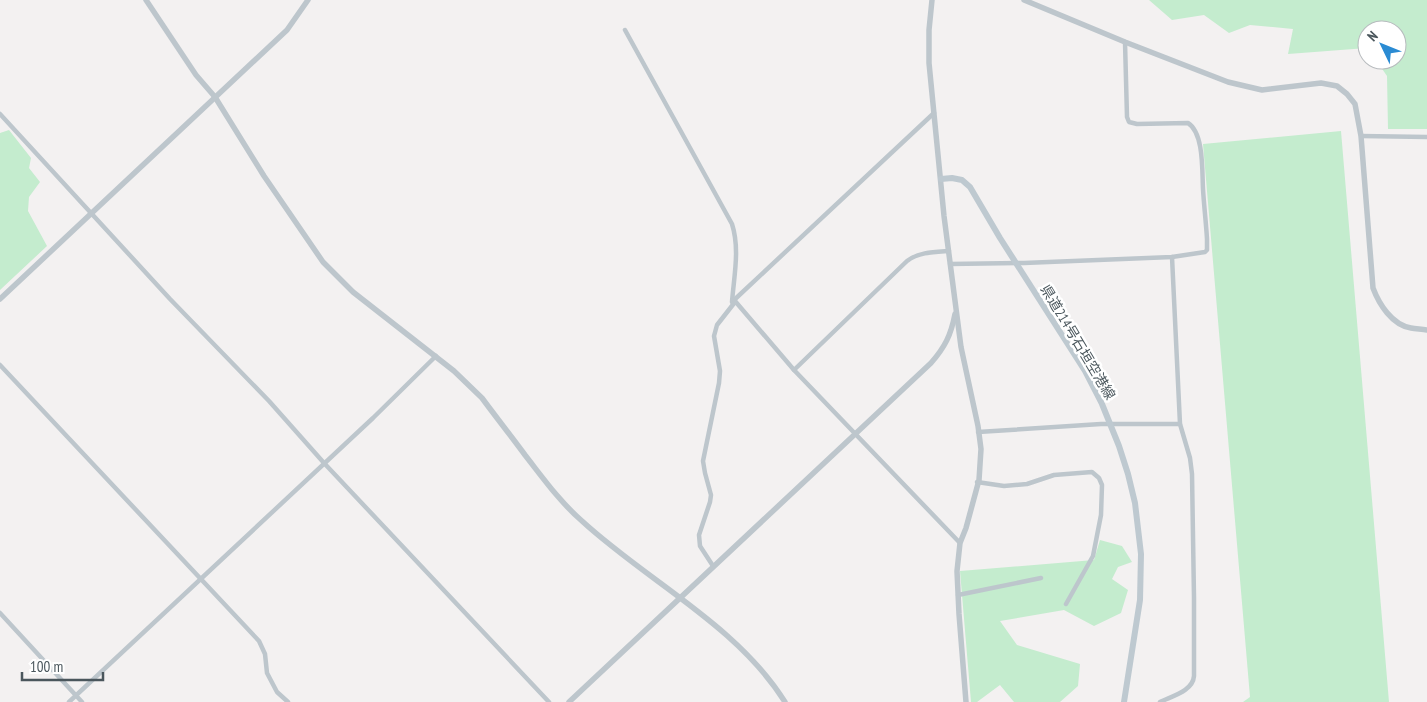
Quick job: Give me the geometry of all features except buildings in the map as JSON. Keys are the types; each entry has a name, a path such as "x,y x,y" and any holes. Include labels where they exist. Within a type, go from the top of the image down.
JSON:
{"main road":[{"name":"県道214号石垣空港線","path":"941,179 952,178 962,180 970,187 1015,263 1085,371 1111,424 1128,474 1135,503 1141,554 1140,600 1124,702"}],"street":[{"path":"146,0 196,75 215,97 264,176 323,262 353,292 454,371 482,398 564,504 597,534 736,643 771,682 785,702"},
{"path":"0,299 287,30 308,0"},
{"path":"932,0 929,30 929,63 950,264 961,347 980,449 979,480 960,543 957,571 966,702"},
{"path":"1024,0 1228,82 1262,90 1321,83 1337,86 1347,94 1355,104 1361,136 1373,288 1378,302 1399,323 1409,328 1427,330"},
{"path":"625,30 732,224 737,251 734,301 794,370 960,543"},
{"path":"950,264 1172,257 1203,253 1207,250 1200,146 1193,127 1188,123 1134,124 1129,122 1127,117 1125,42"},
{"path":"713,566 700,546 699,535 711,495 704,473 703,461 719,383 720,371 714,336 717,325 734,301 934,113"},
{"path":"0,114 170,299 269,402 549,702"},
{"path":"1361,136 1427,137"},
{"path":"794,370 907,261 921,254 949,251"},
{"path":"1160,702 1191,686 1194,679 1192,474 1190,458 1180,424 1172,257"},
{"path":"569,702 931,363 940,352 951,332 956,310"},
{"path":"69,702 373,418 436,356"},
{"path":"0,365 259,641 265,654 267,673 277,692 288,702"},
{"path":"978,432 1111,424 1180,424"},
{"path":"977,482 1004,486 1019,485 1054,475 1092,472 1099,478 1102,485 1102,515 1093,556 1066,604"},
{"path":"958,595 1041,578"},
{"path":"0,613 82,702"}],"green space":[{"path":"1149,0 1427,0 1427,129 1388,129 1387,76 1383,70 1407,70 1407,20 1357,20 1357,49 1288,54 1293,29 1250,25 1229,33 1204,15 1172,20"},
{"path":"9,130 31,158 29,168 40,182 29,197 28,211 47,246 0,290 0,133"},
{"path":"1341,131 1389,702 1243,702 1250,697 1203,144"},
{"path":"1100,540 1122,546 1132,562 1118,567 1112,579 1128,590 1121,613 1094,626 1064,610 1000,621 1017,645 1080,664 1078,686 1060,702 1014,702 1000,685 977,702 971,702 960,571 1094,560"}]}
